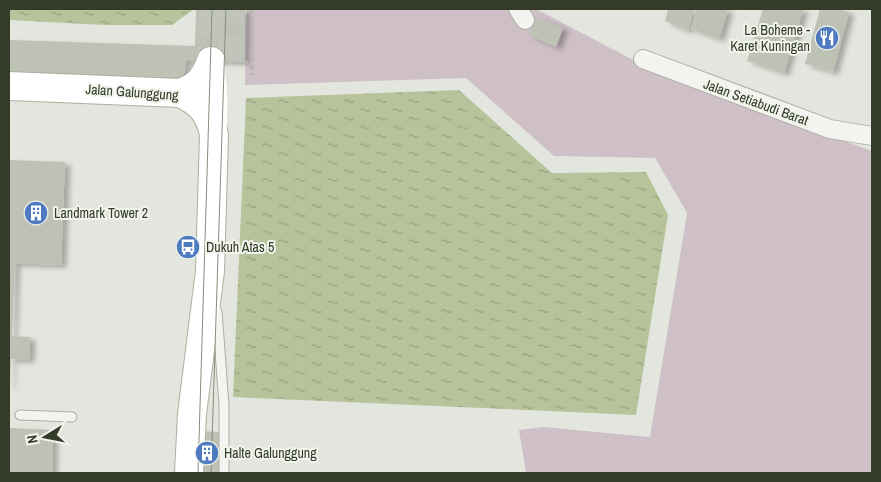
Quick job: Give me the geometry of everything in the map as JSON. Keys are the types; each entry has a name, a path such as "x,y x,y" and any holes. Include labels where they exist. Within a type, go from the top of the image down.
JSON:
{"main road":[{"path":"180,93 189,90 227,66"},
{"name":"Jalan Galunggung","path":"9,86 180,93 196,101 207,112 214,135 211,243 206,312 192,414 189,473"}],"street":[{"name":"Jalan Setiabudi Barat","path":"643,59 830,129 872,136"},
{"path":"214,135 227,66"}],"lane":[{"name":"Jalan Galunggung","path":"211,243 224,398 224,473"},
{"path":"20,416 72,417"}],"path":[{"path":"252,9 252,27 227,66 252,75"}],"shaded area":[{"path":"247,9 536,9 658,73 872,151 872,473 526,473 519,430 543,427 650,437 687,213 655,158 554,156 466,78 245,85"}],"water":[{"path":"9,9 194,9 172,25 105,25 9,20"},
{"path":"459,90 552,173 646,172 668,215 636,415 233,397 246,98"}],"building":[{"path":"196,9 245,9 244,62 187,60 184,73 181,78 175,81 9,75 9,40 195,46"},
{"path":"668,9 694,9 688,31 665,21"},
{"path":"697,9 728,9 719,39 691,29"},
{"path":"763,9 803,9 784,73 747,61"},
{"name":"La Boheme - Karet Kuningan","path":"820,9 838,9 849,12 833,72 805,64"},
{"path":"536,17 563,28 556,47 529,35"},
{"name":"Landmark Tower 2","path":"9,160 65,162 61,265 15,263 12,336 30,337 29,360 11,359 10,386 9,386"},
{"path":"9,428 53,430 52,473 9,473"},
{"name":"Halte Galunggung","path":"195,431 220,432 219,473 194,473"}],"tunnel":[{"path":"209,9 212,61"},
{"path":"230,61 232,9"}],"tram line":[{"path":"198,473 212,9"},
{"path":"211,473 226,9"}],"place":[{"name":"La Boheme - Karet Kuningan","path":"827,38"},
{"name":"Landmark Tower 2","path":"36,213"},
{"name":"Dukuh Atas 5","path":"188,247"},
{"name":"Halte Galunggung","path":"207,453"}]}
